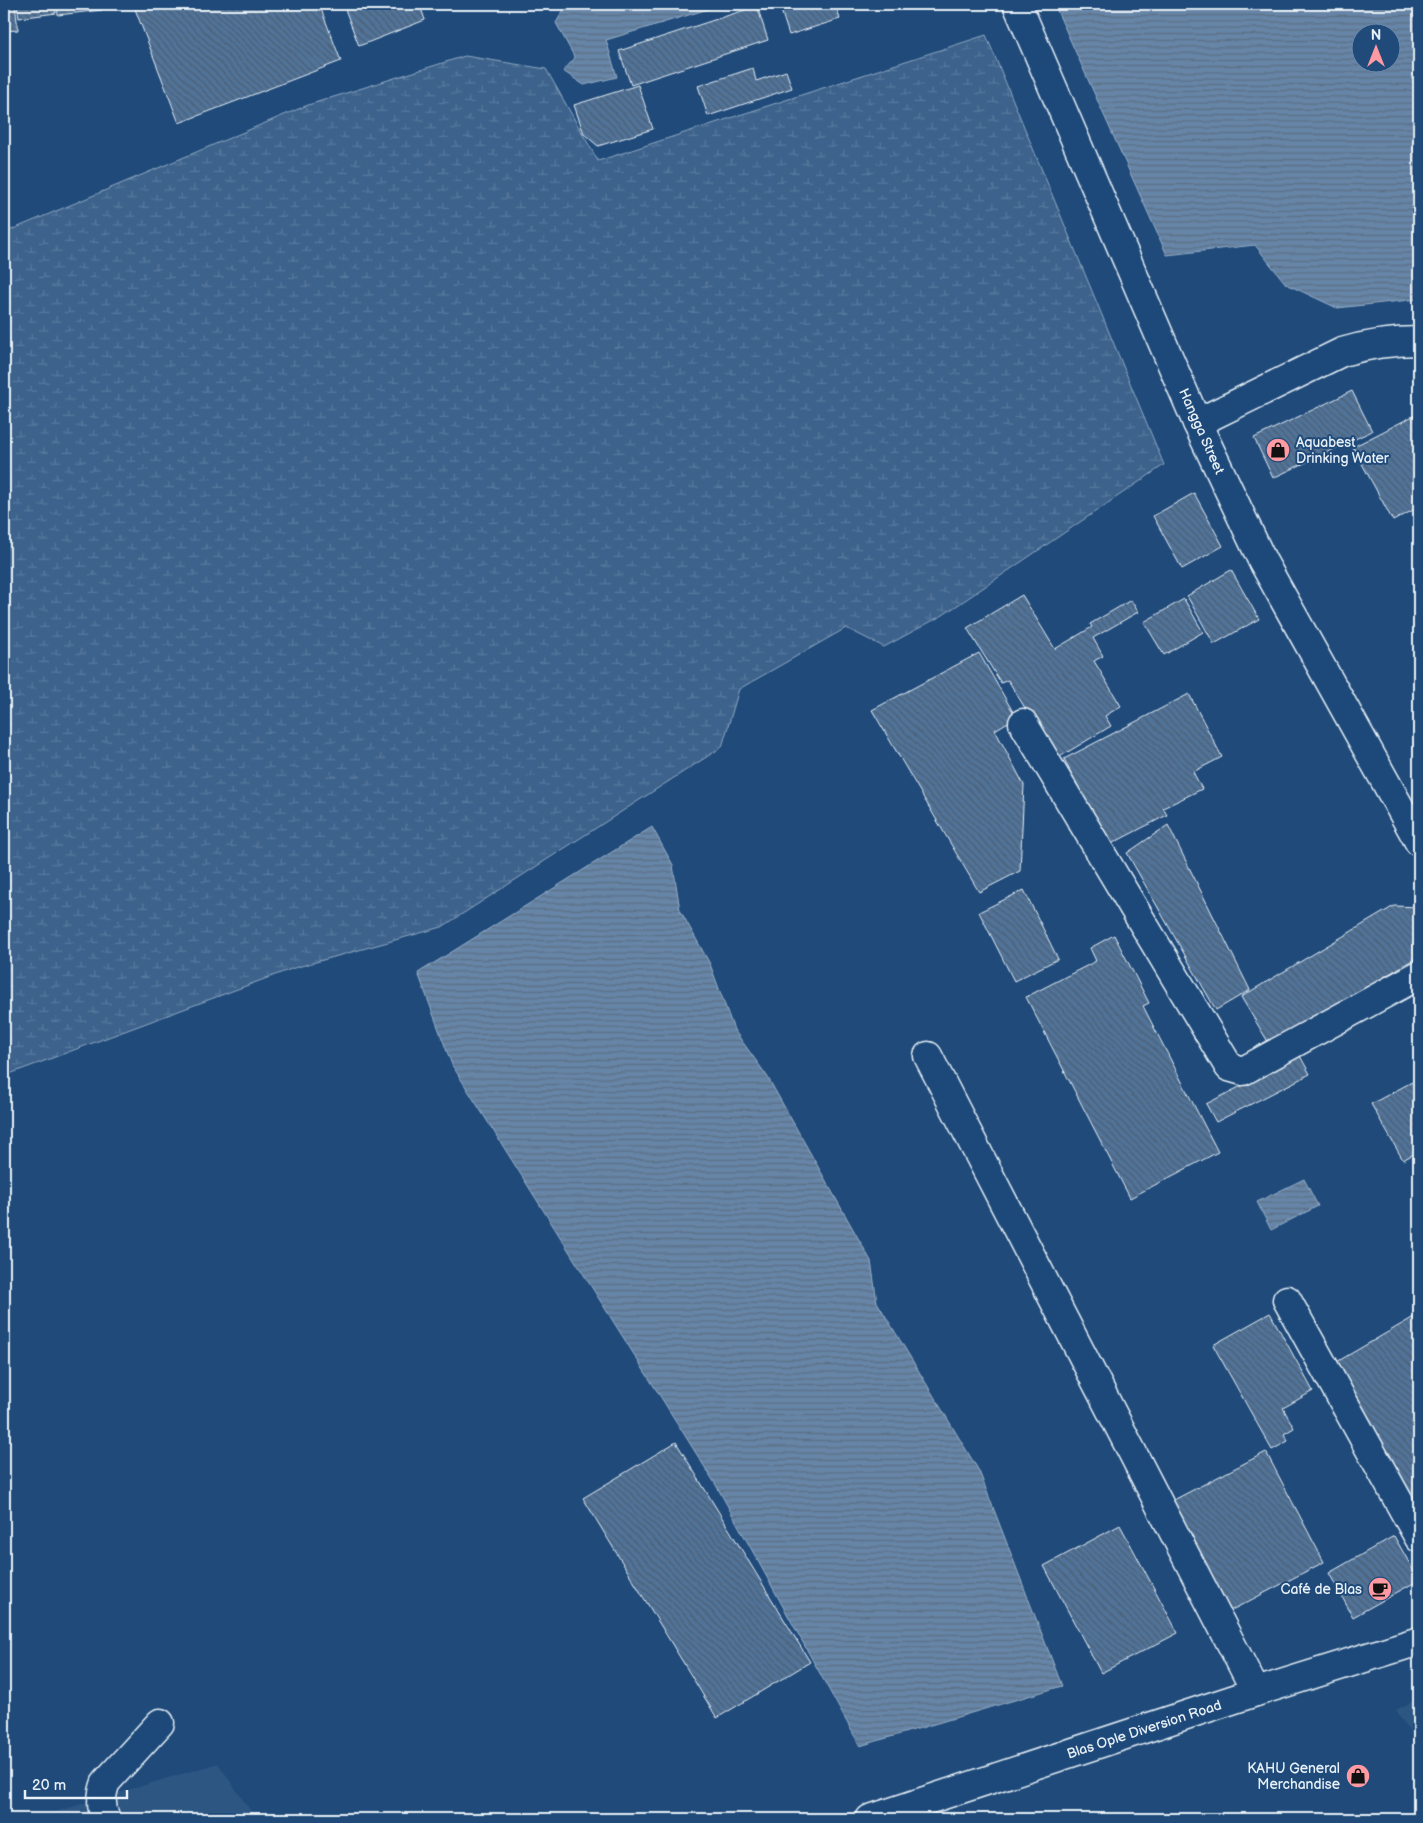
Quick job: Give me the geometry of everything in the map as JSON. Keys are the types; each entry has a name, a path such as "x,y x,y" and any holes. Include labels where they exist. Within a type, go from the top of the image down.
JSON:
{"street":[{"name":"Hangga Street","path":"1017,4 1197,423 1262,560 1419,842"},
{"path":"1197,423 1342,352 1367,344 1388,341 1419,341"},
{"path":"1023,723 1229,1067 1243,1071 1419,975"},
{"path":"928,1056 1256,1692"},
{"path":"1287,1300 1419,1538"},
{"name":"Blas Ople Diversion Road","path":"870,1819 1419,1640"},
{"path":"106,1819 103,1812 102,1794 106,1782 160,1723"}],"shaded area":[{"path":"567,4 725,4 606,40 617,77 584,85 563,71 575,58 556,23"},
{"path":"1054,4 1419,4 1419,299 1337,308 1286,284 1255,245 1167,255"},
{"path":"652,827 673,865 680,910 710,964 734,1030 767,1076 871,1261 877,1302 979,1471 1062,1686 860,1746 716,1485 452,1065 418,973"},
{"path":"1304,1179 1318,1206 1271,1230 1257,1202"},
{"path":"1419,1698 1419,1748 1396,1710"},
{"path":"218,1763 256,1819 32,1819"}],"green space":[{"path":"986,35 1164,465 943,615 884,647 846,628 739,689 722,747 442,927 294,968 4,1076 4,233 308,105 465,56 546,69 598,161"}],"building":[{"path":"4,4 15,4 18,30 4,31"},
{"path":"17,4 55,4 56,13 19,18"},
{"path":"57,4 101,4 102,10 58,15"},
{"path":"148,4 319,4 341,61 179,123 135,9"},
{"path":"343,4 432,4 421,8 425,20 359,46"},
{"path":"779,4 835,4 840,19 789,35"},
{"path":"757,6 768,40 631,85 619,51"},
{"path":"753,68 756,81 786,71 792,88 708,116 698,86"},
{"path":"638,85 653,129 598,146 584,134 574,105"},
{"path":"1352,391 1372,431 1273,478 1254,438"},
{"path":"1415,415 1419,422 1419,507 1393,521 1353,447"},
{"path":"1194,493 1223,546 1182,569 1153,516"},
{"path":"1231,570 1259,619 1214,644 1187,596"},
{"path":"1022,595 1055,649 1092,627 1090,624 1131,600 1138,612 1093,638 1103,656 1094,661 1121,706 1105,716 1111,726 1056,759 1008,680 1001,683 967,628"},
{"path":"1184,599 1203,632 1164,655 1144,622"},
{"path":"979,653 1016,717 995,730 1024,785 1020,871 979,892 872,710"},
{"path":"1189,694 1222,757 1193,772 1202,789 1163,808 1167,815 1109,845 1064,759"},
{"path":"1168,825 1250,990 1216,1010 1127,853"},
{"path":"1024,890 1058,959 1014,981 979,912"},
{"path":"1394,906 1419,907 1419,956 1270,1045 1241,997"},
{"path":"1114,935 1149,1003 1143,1006 1218,1152 1130,1198 1026,997 1096,961 1090,948"},
{"path":"1300,1056 1310,1074 1216,1122 1206,1104"},
{"path":"1412,1082 1419,1094 1419,1151 1403,1160 1371,1104"},
{"path":"1270,1313 1313,1391 1283,1408 1294,1428 1284,1434 1288,1441 1272,1450 1213,1345"},
{"path":"1419,1314 1419,1521 1328,1367"},
{"path":"676,1442 810,1662 717,1718 583,1498"},
{"path":"1266,1452 1324,1562 1226,1613 1168,1503"},
{"path":"1120,1525 1178,1633 1101,1673 1044,1566"},
{"path":"1394,1536 1419,1580 1353,1617 1329,1573"}],"place":[{"name":"Aquabest Drinking Water","path":"1278,450"},
{"name":"Café de Blas","path":"1380,1589"},
{"name":"KAHU General Merchandise","path":"1358,1776"}]}
